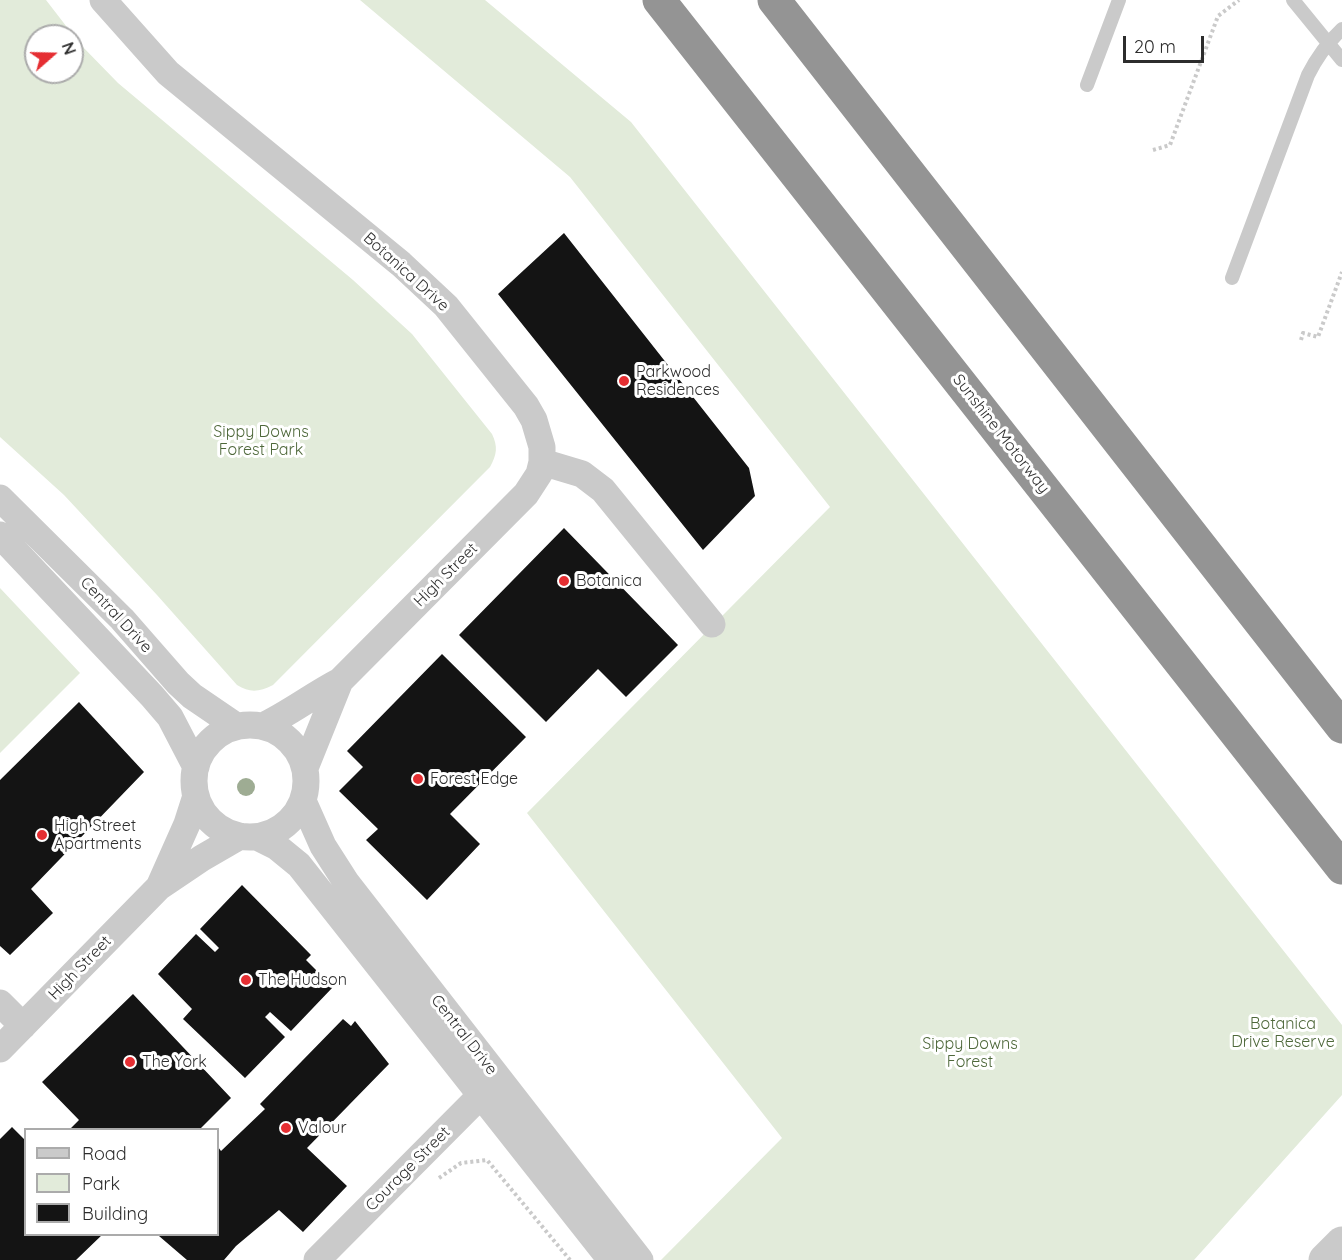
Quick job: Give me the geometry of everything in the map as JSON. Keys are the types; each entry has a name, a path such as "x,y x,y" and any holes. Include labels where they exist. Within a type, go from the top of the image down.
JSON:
{"highway":[{"name":"Sunshine Motorway","path":"659,0 1342,868"},
{"path":"774,0 1342,727"}],"street":[{"name":"Botanica Drive","path":"104,0 168,73 401,264 446,306 526,406 539,434 542,462"},
{"path":"542,462 582,474 603,490 712,624"},
{"name":"High Street","path":"250,726 285,715 340,681 526,494 539,474 542,462"},
{"name":"Central Drive","path":"0,498 122,619 192,696 250,726"},
{"name":"Central Drive","path":"0,535 170,717 196,767"},
{"name":"High Street","path":"305,768 340,681"},
{"path":"250,726 277,731 290,741 299,753 305,768 306,784 303,801 296,814 272,833 248,837 225,831 212,822 202,810 195,796 196,767 201,753 210,741 222,732 250,726"},
{"name":"High Street","path":"159,887 187,824 195,796"},
{"name":"Central Drive","path":"303,801 323,846 346,882 611,1260"},
{"name":"High Street","path":"0,1049 159,887 202,858 248,837"},
{"name":"Central Drive","path":"248,837 277,847 299,865 640,1260"},
{"path":"0,1003 23,1026"},
{"name":"Courage Street","path":"317,1260 489,1086"},
{"path":"1325,1260 1342,1243"}],"lane":[{"path":"1087,85 1119,0"},
{"path":"1293,0 1342,60"},
{"path":"1232,278 1308,75 1328,42 1342,29"}],"path":[{"path":"1153,150 1170,145 1218,15 1239,0"},
{"path":"1301,340 1303,333 1318,337 1342,272"},
{"path":"435,1181 461,1164 487,1160 570,1260"}],"green space":[{"name":"Sippy Downs Forest Park","path":"0,0 46,0 65,24 24,24 24,84 84,84 84,48 118,83 353,280 412,334 492,434 496,450 490,467 273,685 255,691 237,685 64,495 0,437"},
{"name":"Sippy Downs Forest","path":"360,0 485,0 631,122 1342,1025 1342,1095 1194,1260 661,1260 782,1138 527,813 830,507 570,177"},
{"path":"0,588 80,673 0,753"}],"building":[{"name":"Parkwood Residences","path":"564,233 749,468 755,496 703,550 498,294"},
{"name":"Botanica","path":"564,528 678,645 626,697 598,669 546,722 459,635"},
{"name":"Forest Edge","path":"442,654 526,737 450,814 480,844 427,900 366,840 378,829 339,791 363,767 347,751"},
{"name":"High Street Apartments","path":"79,702 144,772 31,889 53,913 10,955 0,946 0,780"},
{"name":"The Hudson","path":"242,885 311,955 306,960 333,987 291,1031 270,1012 265,1017 285,1037 245,1078 183,1019 192,1009 158,974 196,934 215,952 219,948 200,929"},
{"name":"The York","path":"133,994 231,1098 201,1128 71,1128 79,1120 42,1082"},
{"name":"Valour","path":"343,1019 351,1026 355,1021 389,1064 307,1148 347,1186 303,1232 279,1210 236,1246 224,1260 187,1260 159,1236 219,1236 219,1148 221,1151 265,1109 260,1104"},
{"path":"12,1127 24,1139 24,1236 101,1236 76,1260 0,1260 0,1139"}],"place":[{"name":"Parkwood Residences","path":"624,381"},
{"name":"Botanica","path":"564,581"},
{"name":"Forest Edge","path":"418,779"},
{"name":"High Street Apartments","path":"42,835"},
{"name":"The Hudson","path":"246,980"},
{"name":"The York","path":"130,1062"},
{"name":"Valour","path":"286,1128"}],"park label":[{"name":"Botanica Drive Reserve","path":"1283,1033"}]}
